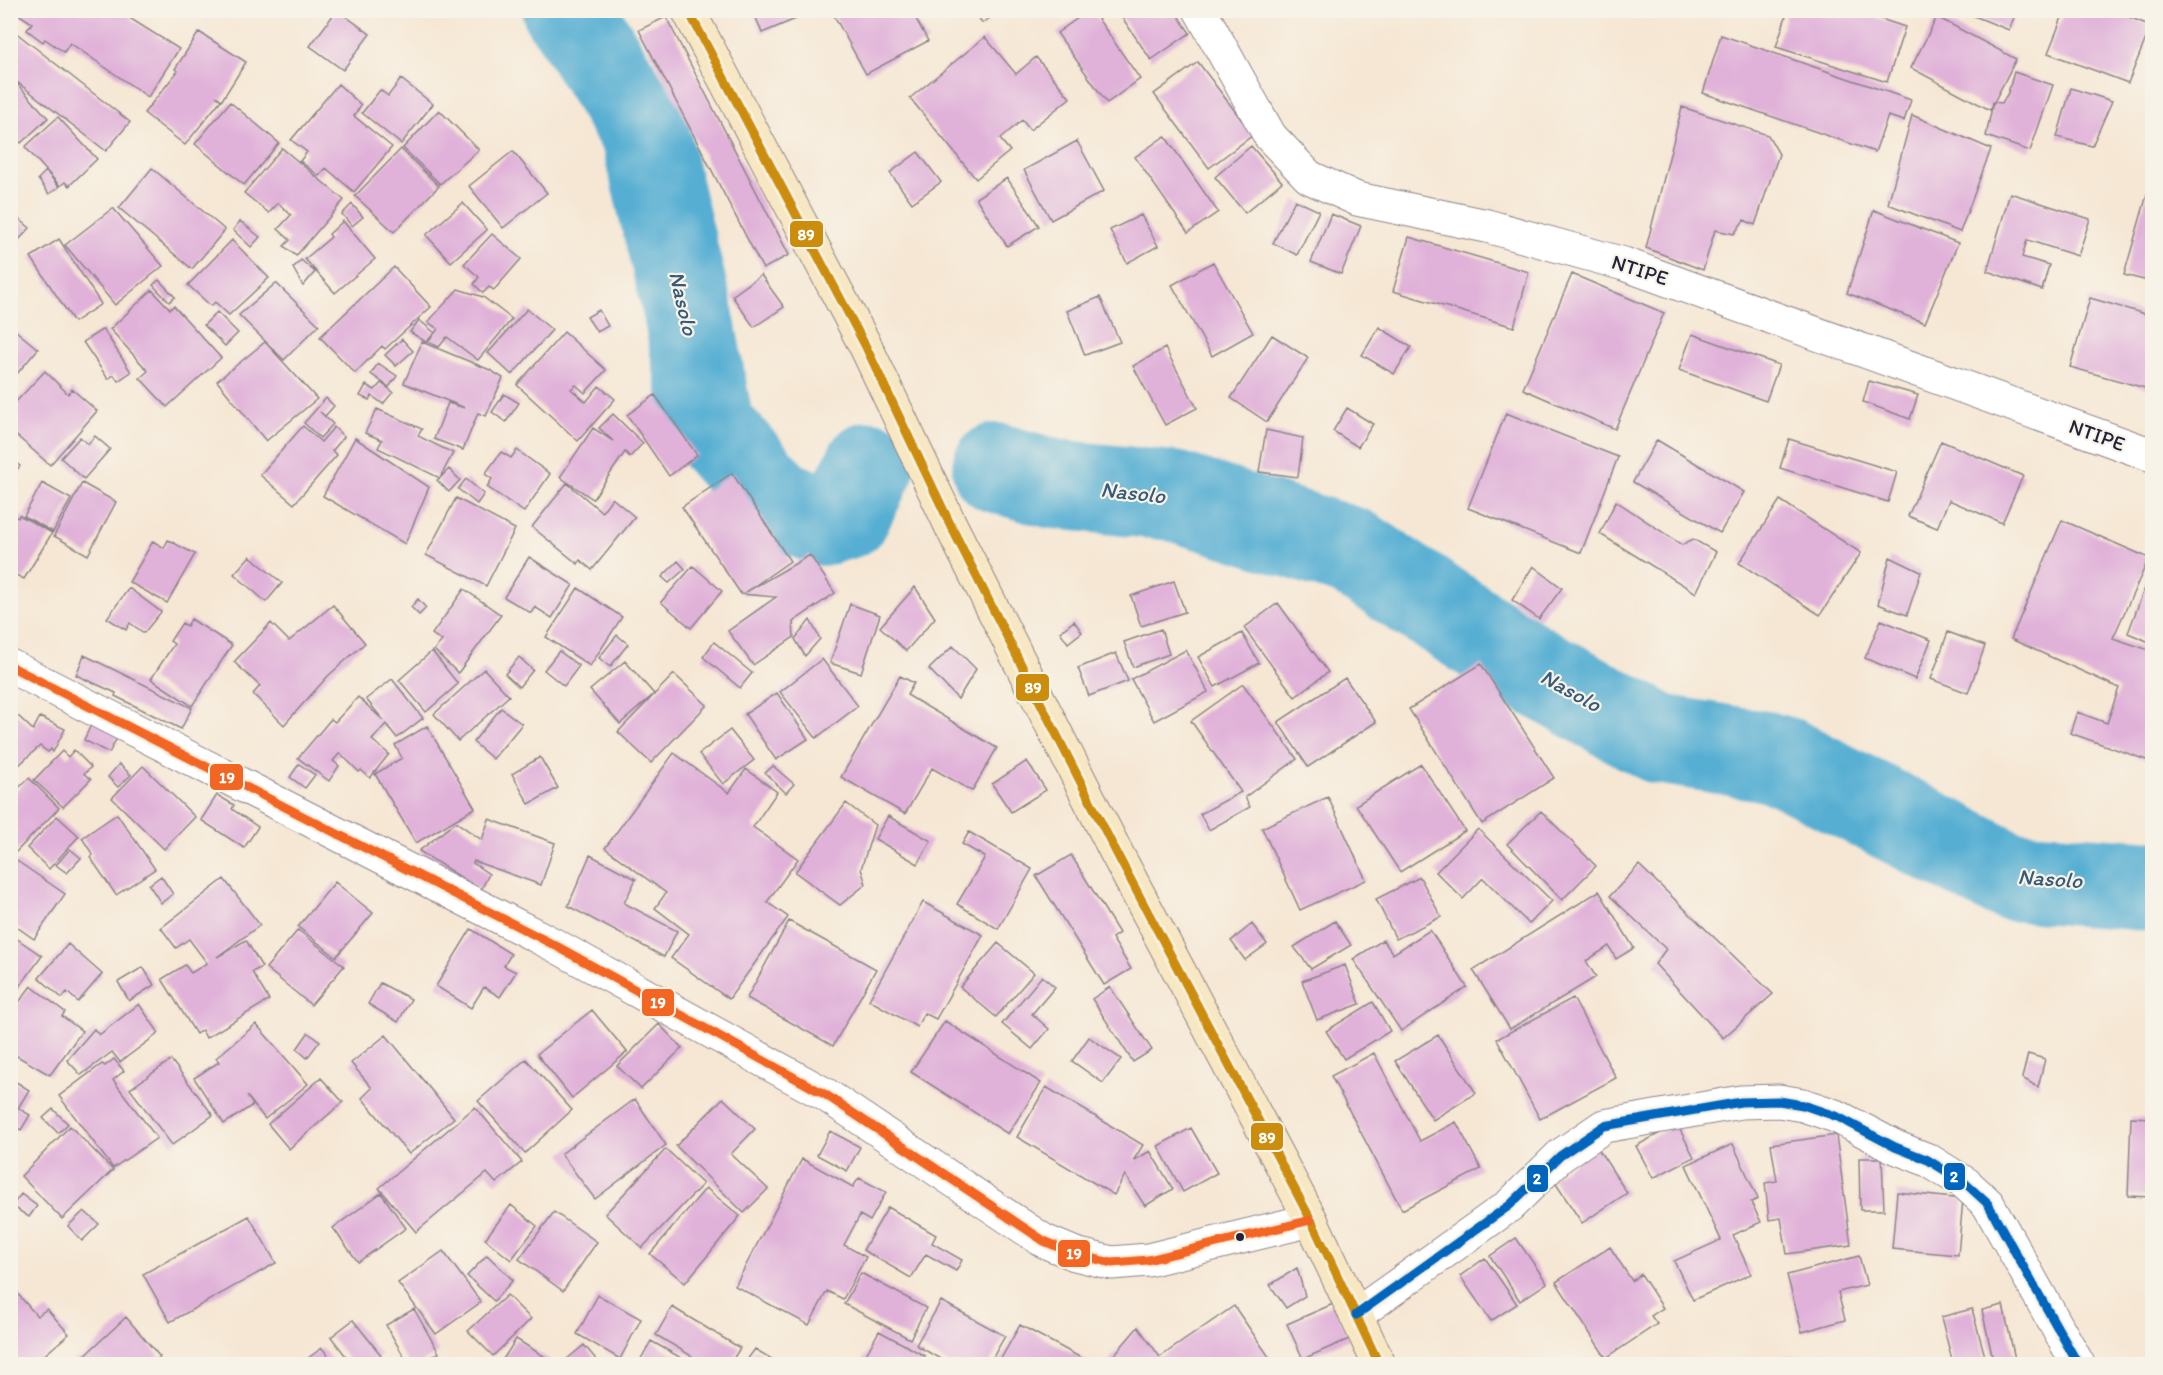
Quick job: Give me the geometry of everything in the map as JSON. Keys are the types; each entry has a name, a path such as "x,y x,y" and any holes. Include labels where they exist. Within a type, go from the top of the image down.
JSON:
{"street":[{"path":"688,10 866,347 951,526 1116,852 1311,1220 1379,1365"},
{"name":"NTIPE","path":"1200,10 1270,136 1309,177 1357,199 1487,226 1624,264 2152,455"},
{"path":"10,666 558,947 826,1095 1054,1245 1075,1254 1112,1263 1148,1260 1311,1220"},
{"path":"1356,1315 1510,1205 1560,1156 1604,1126 1741,1102 1779,1101 1803,1105 1838,1117 1895,1147 1928,1160 1965,1183 1988,1204 2078,1365"}],"building":[{"path":"12,10 134,10 131,19 179,49 148,97 70,43 64,52 45,39 43,42 27,30 32,23"},
{"path":"337,10 370,34 343,70 310,46"},
{"path":"753,10 795,10 798,18 762,33"},
{"path":"831,10 911,10 928,41 866,74"},
{"path":"974,10 1003,10 982,23"},
{"path":"1092,10 1140,79 1107,103 1057,33"},
{"path":"1117,10 1174,10 1190,33 1151,60"},
{"path":"1788,10 1854,10 1905,27 1887,82 1776,47"},
{"path":"1959,10 2017,10 2009,30"},
{"path":"2065,10 2112,10 2151,26 2128,83 2048,53"},
{"path":"666,17 789,255 763,269 639,30"},
{"path":"1937,17 2016,59 1990,110 1911,68"},
{"path":"10,28 130,122 106,151 12,78 48,118 21,143 10,131"},
{"path":"199,32 246,62 222,100 216,96 221,100 185,145 144,113 178,71 175,69"},
{"path":"1721,35 1911,100 1904,121 1888,116 1875,152 1703,93"},
{"path":"985,37 1016,74 1036,57 1070,98 1030,130 1022,120 1000,139 1010,151 976,179 910,98"},
{"path":"1198,62 1253,135 1209,168 1154,94"},
{"path":"2014,72 2053,85 2030,151 1986,136 1993,102 2002,103 2008,93"},
{"path":"401,79 433,104 401,144 362,113 380,90 388,96"},
{"path":"338,84 361,105 354,116 392,147 354,192 326,168 319,176 300,161 307,152 291,140"},
{"path":"2071,88 2112,101 2092,146 2057,137"},
{"path":"230,102 279,143 244,185 195,144"},
{"path":"1682,107 1768,135 1779,154 1755,225 1744,220 1734,234 1715,230 1703,270 1646,248"},
{"path":"439,110 479,150 440,184 403,148"},
{"path":"1912,115 1991,149 1960,232 1888,204"},
{"path":"58,117 97,159 69,186 65,182 60,186 25,147"},
{"path":"1165,136 1218,212 1188,233 1135,157"},
{"path":"1077,141 1104,191 1051,220 1024,170"},
{"path":"1251,146 1282,182 1245,213 1215,177"},
{"path":"282,148 344,200 296,256 284,246 290,240 278,229 291,215 278,203 269,213 244,193"},
{"path":"401,149 439,186 394,232 355,196"},
{"path":"513,151 547,193 503,228 469,186"},
{"path":"918,152 941,182 912,203 890,173"},
{"path":"152,168 225,230 192,269 119,208"},
{"path":"46,171 59,187 49,194 38,179"},
{"path":"2152,177 2152,282 2124,275"},
{"path":"1007,178 1039,226 1007,246 976,198"},
{"path":"2010,193 2090,219 2078,256 2027,240 2022,257 2049,265 2042,290 1987,271"},
{"path":"1295,200 1319,211 1297,255 1273,243"},
{"path":"463,203 487,230 451,262 426,235"},
{"path":"352,204 363,217 352,226 342,214"},
{"path":"113,208 163,266 115,305 65,245"},
{"path":"1874,210 1958,243 1925,323 1847,293"},
{"path":"10,211 30,228 10,249"},
{"path":"1331,214 1361,226 1341,274 1311,262"},
{"path":"1141,215 1158,246 1127,263 1110,230"},
{"path":"240,221 260,237 251,247 233,230"},
{"path":"343,221 375,259 335,293 305,259 331,237 329,234"},
{"path":"492,234 521,259 494,290 489,287 483,293 474,284 479,277 464,264"},
{"path":"1409,237 1529,272 1514,327 1393,291"},
{"path":"59,239 101,304 74,322 31,257"},
{"path":"232,240 269,278 229,315 215,302 211,306 188,285"},
{"path":"301,260 315,272 303,286 293,268"},
{"path":"1213,262 1253,333 1212,356 1172,285"},
{"path":"394,267 431,307 385,349 382,346 355,373 320,337"},
{"path":"1572,274 1664,313 1615,429 1523,389"},
{"path":"761,275 784,307 754,327 732,296"},
{"path":"159,280 175,297 169,302 153,285"},
{"path":"276,283 319,325 284,360 239,315"},
{"path":"458,289 483,297 512,319 478,360 447,337 439,347 428,342 438,329 428,322"},
{"path":"152,290 170,309 174,306 221,358 167,407 140,378 148,371 110,329"},
{"path":"1100,297 1120,342 1085,355 1067,311"},
{"path":"2090,298 2152,316 2152,390 2070,367"},
{"path":"527,309 552,330 512,375 488,353"},
{"path":"599,310 608,326 597,332 587,317"},
{"path":"217,312 238,333 225,346 204,325"},
{"path":"419,320 435,333 426,342 410,332"},
{"path":"10,326 38,349 10,382"},
{"path":"1379,327 1411,347 1394,374 1362,355"},
{"path":"103,329 131,372 118,381 114,375 108,379 83,342"},
{"path":"564,332 606,370 585,393 576,385 571,389 586,402 599,386 615,399 578,441 517,385"},
{"path":"1692,334 1779,365 1766,401 1679,370"},
{"path":"1272,335 1308,358 1267,422 1231,398"},
{"path":"402,339 413,351 396,366 385,355"},
{"path":"265,342 317,399 266,441 217,381"},
{"path":"422,342 490,370 503,378 486,416 478,413 463,450 434,439 448,403 465,408 404,383"},
{"path":"1165,348 1197,408 1165,425 1133,366"},
{"path":"378,363 397,376 389,387 371,374"},
{"path":"45,371 68,394 72,389 97,411 50,465 10,430 10,408"},
{"path":"1869,381 1918,395 1910,419 1863,402"},
{"path":"381,383 393,392 383,404 372,396 369,400 360,396 366,385 375,390"},
{"path":"504,394 519,403 506,422 492,412"},
{"path":"655,395 697,455 669,476 627,415"},
{"path":"326,398 334,406 325,416 320,412 333,424 320,438 304,423"},
{"path":"1347,408 1373,424 1358,447 1333,431"},
{"path":"377,409 422,429 418,436 453,453 440,478 378,448 382,440 365,433"},
{"path":"1506,413 1618,457 1581,553 1468,508"},
{"path":"613,414 643,443 630,457 625,452 593,499 560,477 593,428 613,441 599,428"},
{"path":"303,426 321,442 334,427 344,437 332,451 337,455 294,504 260,475"},
{"path":"1266,430 1303,438 1298,477 1259,472"},
{"path":"95,436 110,449 84,479 61,458 80,437 88,444"},
{"path":"355,438 429,487 405,544 323,496"},
{"path":"1789,439 1897,472 1888,502 1780,468"},
{"path":"1657,440 1744,492 1720,533 1633,482"},
{"path":"1941,441 2023,476 2002,523 1949,500 1937,528 1908,516"},
{"path":"517,450 550,474 524,512 487,487 492,479 485,474 501,452 511,458"},
{"path":"10,458 20,466 10,478"},
{"path":"449,469 460,480 449,492 437,480"},
{"path":"732,473 790,561 746,592 810,555 835,593 793,622 794,637 753,665 728,631 776,597 741,594 682,507"},
{"path":"466,479 484,494 477,504 458,489"},
{"path":"42,483 71,499 53,532 24,516"},
{"path":"82,483 116,502 88,555 54,536"},
{"path":"567,483 602,512 612,498 635,517 592,570 580,560 578,564 532,527"},
{"path":"456,498 515,529 486,586 426,555"},
{"path":"1780,500 1861,553 1820,615 1739,563"},
{"path":"1616,501 1682,545 1693,539 1716,552 1696,593 1600,534"},
{"path":"10,514 18,518 19,515 52,533 24,579 10,572"},
{"path":"2062,520 2149,558 2113,638 2152,651 2152,762 2070,733 2077,712 2107,723 2119,688 2011,639"},
{"path":"168,540 195,554 167,603 129,582 153,541 164,548"},
{"path":"250,556 282,583 266,602 234,574"},
{"path":"529,557 573,585 552,618 535,607 531,613 504,597"},
{"path":"1890,557 1921,572 1907,615 1878,604"},
{"path":"678,561 685,569 669,583 662,577"},
{"path":"693,566 722,591 691,628 661,602"},
{"path":"1533,566 1562,588 1539,619 1512,600"},
{"path":"2152,568 2152,643 2128,633"},
{"path":"1174,581 1185,612 1141,626 1131,596"},
{"path":"915,587 935,618 906,651 880,627"},
{"path":"129,588 161,612 144,633 130,623 126,630 107,618"},
{"path":"578,588 622,617 590,666 546,637"},
{"path":"464,589 501,615 458,673 434,650 442,641 432,634"},
{"path":"418,599 426,608 419,615 411,607"},
{"path":"1278,603 1328,672 1295,697 1244,628"},
{"path":"850,604 880,615 861,673 830,663"},
{"path":"333,605 365,643 328,676 284,725 253,694 260,686 234,662 271,623 289,641"},
{"path":"191,619 232,645 192,706 151,679 174,644 170,641 182,623 187,626"},
{"path":"810,620 820,639 805,656 795,639"},
{"path":"1881,620 1931,640 1915,679 1865,658"},
{"path":"1074,621 1082,632 1068,643 1060,632"},
{"path":"1161,629 1169,654 1133,667 1124,642"},
{"path":"1948,632 1985,646 1968,693 1931,679"},
{"path":"1242,633 1259,663 1215,687 1198,657"},
{"path":"617,635 628,644 610,667 599,658"},
{"path":"714,642 752,673 740,688 703,657"},
{"path":"953,646 976,669 958,699 929,669"},
{"path":"1186,650 1208,692 1154,721 1131,679"},
{"path":"432,651 458,684 426,712 399,680"},
{"path":"559,651 579,666 564,686 544,670"},
{"path":"1116,653 1128,681 1089,696 1078,668"},
{"path":"84,655 192,708 181,729 115,696 116,693 76,675"},
{"path":"519,657 533,670 519,687 505,674"},
{"path":"822,659 858,706 816,738 780,692"},
{"path":"625,661 654,694 620,724 590,690"},
{"path":"1481,664 1554,778 1482,824 1409,709"},
{"path":"484,669 509,696 458,741 434,714"},
{"path":"674,674 707,705 651,763 618,732"},
{"path":"900,676 914,683 907,695 997,748 972,791 932,768 905,814 841,777"},
{"path":"1345,678 1376,722 1308,767 1278,722"},
{"path":"392,679 423,718 397,738 386,724 372,740 389,754 370,778 361,770 359,772 340,753 333,761 339,766 329,781 298,758 331,719 335,722 358,697 384,721 366,699"},
{"path":"1243,684 1297,759 1245,797 1250,807 1209,830 1200,814 1241,792 1191,721"},
{"path":"777,693 808,739 776,760 745,714"},
{"path":"501,708 522,724 493,759 473,742"},
{"path":"16,714 33,730 40,717 65,729 53,752 51,749 48,752 40,746 10,773 10,717"},
{"path":"96,714 122,728 109,753 84,740"},
{"path":"427,726 475,808 416,843 375,774 402,758 395,745"},
{"path":"730,730 754,760 723,784 699,754"},
{"path":"74,750 91,767 84,774 91,779 63,807 34,780 62,751 68,757"},
{"path":"674,753 729,793 746,769 777,792 753,827 798,859 767,902 788,917 729,999 671,958 689,934 655,908 666,893 605,848"},
{"path":"540,757 558,788 529,804 512,774"},
{"path":"1027,761 1046,790 1011,812 992,784"},
{"path":"119,764 131,775 118,787 108,777"},
{"path":"299,764 315,775 305,788 290,777"},
{"path":"1421,764 1465,831 1400,872 1356,805"},
{"path":"143,766 195,817 164,849 112,798"},
{"path":"773,766 794,784 786,793 765,773"},
{"path":"29,778 59,808 13,855 10,853 10,796"},
{"path":"217,795 234,805 232,809 258,827 244,848 201,820"},
{"path":"1328,797 1366,880 1300,910 1262,828"},
{"path":"846,803 875,825 861,869 866,884 840,905 795,872"},
{"path":"1541,811 1596,866 1562,900 1507,844"},
{"path":"117,814 155,869 116,895 90,857 93,855 82,838"},
{"path":"57,816 79,836 49,869 27,848"},
{"path":"888,816 931,841 918,864 875,839"},
{"path":"489,819 555,843 541,885 474,861 473,863 489,874 481,890 419,851 456,822 482,840"},
{"path":"1478,829 1552,901 1529,924 1483,878 1463,899 1436,872"},
{"path":"969,832 1032,869 998,929 957,904 985,857 962,844"},
{"path":"70,849 81,858 67,873 56,865"},
{"path":"590,855 636,879 624,903 677,931 664,957 568,906"},
{"path":"1071,855 1119,933 1112,938 1131,969 1104,985 1036,876"},
{"path":"17,861 65,894 34,939 10,922 10,870"},
{"path":"1639,865 1773,994 1723,1038 1655,964 1666,949 1610,896"},
{"path":"161,876 173,894 161,903 149,885"},
{"path":"1420,877 1441,917 1396,939 1376,899"},
{"path":"224,879 260,925 217,957 246,940 262,967 252,972 269,1000 206,1038 202,1030 196,1034 162,979 185,965 191,973 207,963 189,939 176,948 161,928"},
{"path":"335,882 373,913 336,957 298,927"},
{"path":"1599,891 1634,948 1616,959 1609,946 1586,961 1596,977 1510,1029 1473,970"},
{"path":"923,902 983,935 936,1019 924,1013 917,1027 869,1000"},
{"path":"789,921 876,969 833,1046 747,998"},
{"path":"1335,921 1351,945 1311,969 1294,947"},
{"path":"1252,924 1267,944 1245,960 1231,941"},
{"path":"471,929 511,954 504,966 516,972 500,997 484,987 471,1008 436,986"},
{"path":"298,930 344,966 311,1005 266,968"},
{"path":"1430,930 1467,987 1401,1031 1353,959 1383,940 1393,954"},
{"path":"10,934 42,956 10,1000"},
{"path":"998,943 1034,973 996,1017 960,987"},
{"path":"68,944 102,974 78,1002 67,992 62,998 39,978"},
{"path":"1345,965 1360,1004 1317,1020 1302,981"},
{"path":"143,967 154,985 129,1001 118,982"},
{"path":"1042,976 1055,987 1032,1014 1049,1029 1032,1049 1002,1024"},
{"path":"380,983 411,999 398,1022 368,1004"},
{"path":"31,986 65,1012 62,1016 82,1031 50,1075 10,1052 10,1014"},
{"path":"1110,987 1152,1050 1133,1062 1092,999"},
{"path":"1573,998 1616,1078 1540,1119 1497,1039"},
{"path":"1373,1002 1390,1031 1344,1059 1326,1031"},
{"path":"139,1004 159,1033 120,1062 112,1052 81,1075 67,1060 94,1029 99,1035"},
{"path":"592,1010 627,1052 572,1098 537,1054"},
{"path":"945,1021 1041,1083 1008,1134 911,1072"},
{"path":"256,1024 308,1084 265,1119 247,1096 253,1105 224,1124 194,1078 219,1062 216,1058"},
{"path":"659,1024 682,1048 641,1089 617,1066"},
{"path":"308,1033 320,1041 307,1058 297,1049"},
{"path":"386,1035 454,1118 409,1154 362,1098 372,1088 351,1063"},
{"path":"1438,1035 1476,1093 1433,1120 1395,1061"},
{"path":"1089,1037 1121,1059 1103,1083 1072,1061"},
{"path":"1374,1053 1420,1141 1456,1122 1481,1169 1402,1210 1331,1076"},
{"path":"2028,1054 2045,1059 2038,1087 2022,1078"},
{"path":"114,1059 124,1071 113,1080 157,1138 113,1168 59,1096 102,1064 105,1066"},
{"path":"526,1059 572,1110 525,1153 478,1101"},
{"path":"171,1060 213,1115 172,1145 130,1089"},
{"path":"10,1078 29,1090 18,1108 30,1115 21,1130 10,1124"},
{"path":"321,1078 343,1102 289,1149 268,1124"},
{"path":"1046,1087 1143,1145 1133,1161 1150,1151 1173,1189 1145,1206 1125,1175 1114,1195 1017,1137"},
{"path":"723,1098 755,1129 731,1154 768,1189 744,1213 676,1146"},
{"path":"635,1099 666,1145 595,1199 561,1154"},
{"path":"475,1107 522,1162 496,1183 487,1173 416,1232 379,1188"},
{"path":"53,1109 68,1124 58,1133 43,1118"},
{"path":"2131,1117 2152,1118 2152,1197 2128,1196"},
{"path":"1677,1124 1694,1157 1653,1178 1636,1146"},
{"path":"70,1126 113,1170 62,1219 21,1176"},
{"path":"1191,1128 1217,1173 1183,1192 1158,1146"},
{"path":"830,1131 860,1147 847,1171 817,1155"},
{"path":"1836,1135 1851,1245 1787,1254 1781,1218 1769,1220 1765,1183 1777,1181 1771,1144"},
{"path":"1733,1144 1758,1199 1751,1202 1761,1222 1733,1235 1751,1274 1693,1300 1674,1261 1721,1240 1686,1165"},
{"path":"1597,1147 1627,1193 1582,1223 1552,1178"},
{"path":"666,1149 703,1184 642,1248 605,1214"},
{"path":"1859,1158 1882,1158 1884,1210 1860,1210"},
{"path":"802,1159 853,1187 859,1178 886,1192 870,1221 860,1215 844,1245 866,1257 843,1299 827,1291 809,1325 735,1286"},
{"path":"706,1188 740,1216 685,1283 650,1254"},
{"path":"1897,1192 1963,1199 1958,1255 1892,1249"},
{"path":"381,1193 406,1228 358,1262 333,1228"},
{"path":"21,1194 37,1206 29,1217 12,1206"},
{"path":"511,1205 537,1226 511,1260 485,1239"},
{"path":"888,1207 936,1235 932,1243 962,1260 956,1271 926,1254 911,1278 863,1250"},
{"path":"84,1211 99,1224 82,1241 68,1226"},
{"path":"554,1212 597,1242 563,1291 519,1259"},
{"path":"249,1216 276,1263 170,1322 143,1274"},
{"path":"1516,1238 1547,1283 1520,1301 1490,1256"},
{"path":"1610,1247 1632,1281 1641,1274 1663,1308 1651,1316 1657,1324 1606,1358 1556,1282"},
{"path":"443,1251 481,1302 436,1334 398,1283"},
{"path":"487,1255 513,1280 494,1301 467,1276"},
{"path":"1859,1256 1867,1285 1838,1292 1845,1320 1802,1332 1787,1275"},
{"path":"1485,1258 1517,1304 1491,1321 1460,1276"},
{"path":"1297,1268 1305,1296 1286,1308 1270,1285"},
{"path":"861,1273 926,1308 910,1339 844,1304"},
{"path":"10,1285 37,1316 47,1309 69,1334 34,1364 10,1364"},
{"path":"507,1295 531,1319 493,1356 468,1331"},
{"path":"598,1295 641,1319 620,1359 577,1334"},
{"path":"941,1301 1005,1336 989,1364 949,1364 916,1345"},
{"path":"1333,1304 1349,1339 1303,1359 1287,1324"},
{"path":"2003,1305 2015,1359 1994,1364 1982,1310"},
{"path":"1234,1306 1274,1364 1163,1364 1159,1360 1155,1364 1111,1364 1108,1362 1138,1327 1160,1357"},
{"path":"672,1307 740,1348 730,1364 705,1364 656,1335"},
{"path":"414,1309 439,1353 418,1364 408,1364 386,1325"},
{"path":"1972,1309 1986,1360 1970,1364 1953,1364 1941,1317"},
{"path":"126,1317 160,1357 151,1364 70,1364 79,1357 81,1359"},
{"path":"353,1320 381,1355 370,1364 352,1364 331,1337"},
{"path":"1020,1325 1087,1361 1085,1364 998,1364"},
{"path":"879,1331 925,1356 920,1364 861,1364"},
{"path":"516,1339 550,1360 547,1364 500,1364"},
{"path":"651,1341 692,1364 638,1364"},
{"path":"584,1345 600,1364 561,1364"},
{"path":"322,1348 335,1364 300,1364"},
{"path":"755,1349 780,1364 744,1364"},
{"path":"1832,1356 1832,1364 1786,1364 1785,1357"}],"waterway":[{"name":"Nasolo","path":"567,10 645,135 688,312 709,426 776,502 822,521 846,514 870,466"},
{"path":"982,470 997,468"},
{"name":"Nasolo","path":"997,468 1054,484 1174,496 1352,552 1529,667 1659,739 1764,756 1788,763 2009,876 2152,886"}],"transit line":[{"name":"89","path":"688,10 866,347 951,526 1116,852 1311,1220 1379,1364"},
{"name":"19","path":"10,666 558,947 826,1095 1044,1241 1075,1254 1112,1263 1148,1260 1311,1220"},
{"name":"2","path":"1356,1315 1510,1205 1560,1156 1604,1126 1741,1102 1779,1101 1803,1105 1838,1117 1895,1147 1928,1160 1965,1183 1988,1204 2078,1364"}]}
